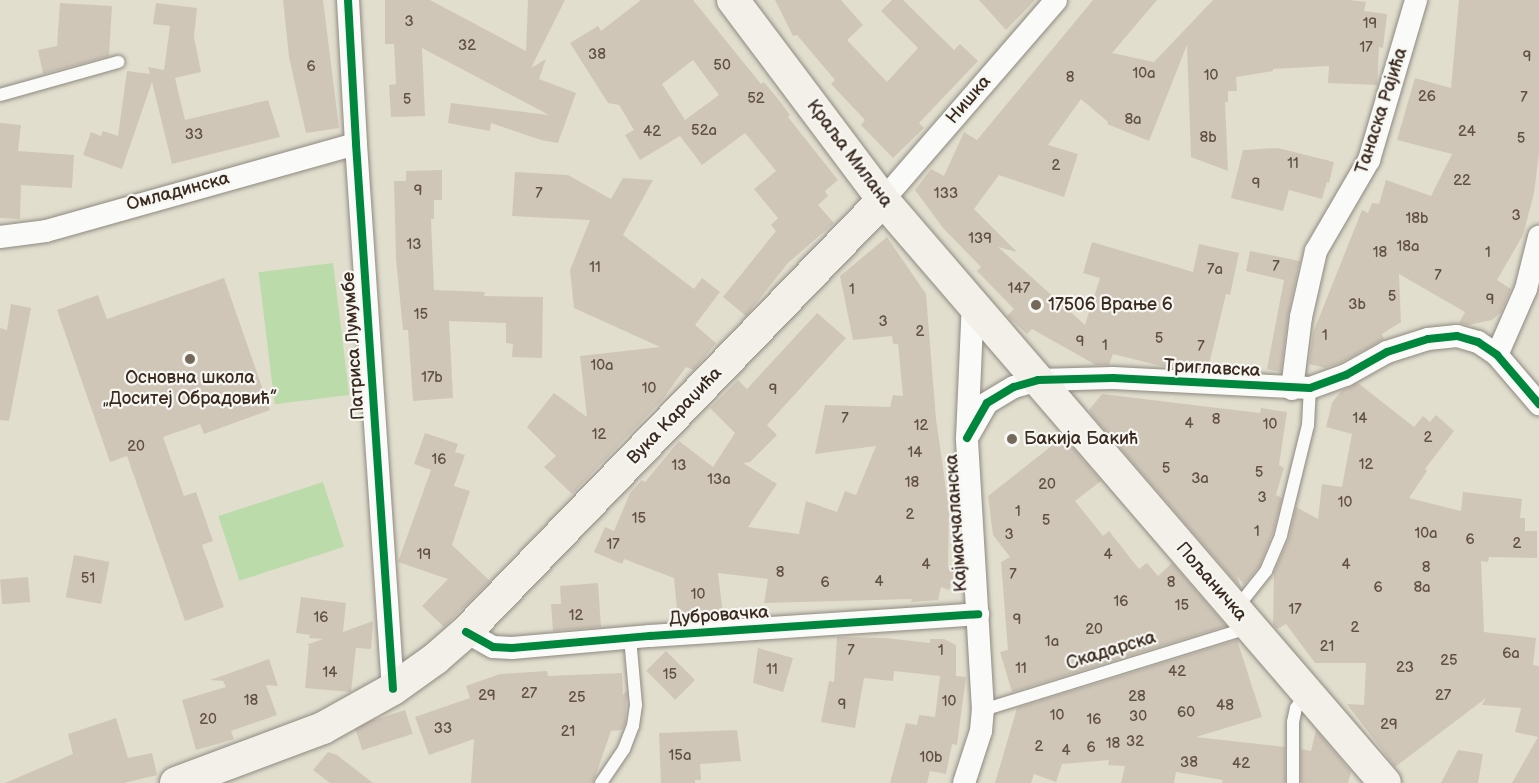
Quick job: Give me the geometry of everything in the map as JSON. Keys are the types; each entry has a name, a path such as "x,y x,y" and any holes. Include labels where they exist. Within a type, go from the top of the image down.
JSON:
{"main road":[{"name":"Краља Милана","path":"733,0 883,200 1038,380"},
{"name":"Вука Караџића","path":"466,632 883,200"},
{"name":"Пољаничка","path":"1038,380 1385,783"},
{"path":"176,783 323,728 393,690 415,675 466,632"}],"street":[{"name":"Патриса Лумумбе","path":"348,0 393,690"},
{"name":"Нишка","path":"883,200 1056,0"},
{"name":"Танаска Рајића","path":"1301,389 1301,317 1316,251 1369,160 1416,0"},
{"name":"Омладинска","path":"0,237 46,231 356,144"},
{"path":"1497,355 1526,289 1539,237"},
{"name":"Кајмакчаланска","path":"964,783 981,731 983,710 967,438 973,302"},
{"path":"1301,389 1346,375 1387,352 1428,339 1457,336 1478,342 1497,355 1539,404"},
{"name":"Триглавска","path":"967,438 987,403 1014,387 1038,380 1113,378 1301,389"},
{"name":"Дубровачка","path":"466,632 493,647 978,614"}],"lane":[{"path":"0,94 118,62"},
{"name":"Танаска Рајића","path":"1242,619 1281,535 1308,424 1301,389"},
{"name":"Скадарска","path":"983,710 1242,619"},
{"path":"601,783 624,749 633,726 636,705 630,638"},
{"path":"1293,783 1293,722 1296,708 1306,694"}],"green space":[{"path":"333,263 349,395 275,404 259,272"},
{"path":"323,482 344,547 239,581 218,516"}],"building":[{"path":"283,0 323,0 339,128 306,133 289,57"},
{"path":"385,0 430,0 526,51 528,0 565,0 531,68 546,59 539,79 576,93 558,143 541,140 491,123 490,131 448,123 451,103 549,115 422,48 425,116 391,117 389,85 396,84 394,44 385,44"},
{"path":"641,0 693,0 761,84 764,82 778,99 790,115 788,117 838,180 825,191 828,196 818,205 834,223 788,263 746,316 723,297 776,231 771,225 778,218 754,189 776,171 745,133 702,165 680,136 640,160 625,135 634,130 619,105 608,103 570,43 598,26 601,31","holes":["693,60 719,95 685,120 662,84"]},
{"path":"775,0 841,0 863,25 847,40 887,82 918,48 881,11 892,0 903,0 954,50 960,44 978,61 919,123 924,128 893,158 861,125 865,120 831,84 835,80 797,35 793,36"},
{"path":"979,0 1035,0 1006,30"},
{"path":"1093,0 1157,0 1112,53 1154,62 1213,0 1349,0 1366,2 1364,11 1387,14 1383,48 1379,47 1377,85 1328,83 1329,66 1273,69 1273,71 1236,77 1237,91 1228,91 1228,102 1225,102 1228,171 1191,157 1187,45 1149,141 1107,124 1108,122 1081,99 1048,145 1078,154 1064,197 999,175 974,209 1017,252 998,247 1085,325 1100,278 1083,273 1092,242 1193,272 1199,244 1239,253 1230,295 1226,294 1208,369 1165,367 1113,354 1109,365 1096,365 1032,329 1027,334 1007,316 1014,309 977,271 981,267 943,228 915,190 931,169 944,176 964,132 977,140"},
{"path":"1459,0 1539,0 1539,153 1534,193 1523,235 1497,280 1511,289 1501,312 1492,320 1468,325 1459,323 1465,312 1399,274 1401,322 1382,334 1384,339 1340,363 1325,368 1309,364 1313,333 1362,210 1368,213 1372,203 1379,204 1386,180 1431,196 1452,154 1397,140 1415,78 1451,88"},
{"path":"60,3 112,6 109,56 43,74 38,50 57,46"},
{"path":"156,3 197,8 194,37 201,72 175,78 185,120 268,100 280,137 172,164 152,82 122,169 83,155 91,132 101,136 103,131 118,136 127,71 150,74 148,67 164,70 170,26 153,24"},
{"path":"0,123 21,125 18,151 74,155 72,188 21,185 20,219 0,218"},
{"path":"1278,148 1334,162 1322,199 1289,190 1283,211 1231,198 1243,150"},
{"path":"442,170 442,200 434,200 434,219 431,219 434,290 485,292 484,296 543,297 542,358 512,357 513,344 506,343 506,323 449,321 453,398 413,401 408,330 403,330 396,259 394,181 406,181 406,171"},
{"path":"515,172 568,175 611,199 623,178 653,180 623,235 694,289 702,278 720,292 695,325 716,343 694,370 686,367 663,399 572,494 544,467 556,456 527,427 554,393 587,417 580,356 660,347 574,308 570,270 590,220 512,216"},
{"path":"887,237 926,294 936,419 949,510 948,567 956,570 949,590 941,587 938,600 911,602 912,599 764,603 768,579 718,573 723,614 678,620 674,578 624,559 622,564 594,552 605,527 614,531 630,493 642,480 645,482 679,441 713,467 735,433 710,408 738,380 747,389 817,313 846,338 767,425 777,435 750,462 743,463 777,484 748,527 799,534 806,501 837,512 845,491 856,495 876,446 815,454 825,405 890,407 893,395 903,396 898,344 893,344 892,336 853,340 840,276"},
{"path":"1250,251 1300,261 1288,315 1281,372 1267,369 1284,280 1246,271"},
{"path":"224,278 270,410 204,434 200,424 163,437 184,496 196,492 213,541 202,545 224,607 185,621 127,456 110,462 57,310 98,295 107,319"},
{"path":"11,304 31,308 9,421 0,420 0,328 7,330"},
{"path":"1358,383 1414,427 1423,416 1430,422 1436,415 1454,431 1425,469 1427,471 1409,498 1461,511 1463,492 1522,499 1520,518 1525,518 1525,531 1537,531 1537,558 1489,557 1488,562 1481,561 1484,632 1536,638 1533,665 1539,666 1539,783 1512,783 1538,737 1515,732 1521,708 1482,705 1486,698 1395,767 1347,704 1364,705 1366,663 1315,663 1286,624 1277,629 1273,625 1274,573 1289,538 1296,507 1318,519 1322,484 1342,487 1352,434 1326,427 1332,403 1341,391"},
{"path":"1102,394 1260,413 1261,408 1287,412 1279,465 1284,468 1276,495 1282,498 1273,532 1259,567 1244,585 1237,576 1241,588 1092,415 1089,410"},
{"path":"425,433 458,444 455,452 465,455 454,486 470,491 452,545 490,581 444,627 422,606 448,579 398,562 431,470 414,464"},
{"path":"1063,437 1101,481 1075,501 1103,536 1109,531 1139,569 1147,563 1158,576 1172,563 1226,626 1012,692 1000,652 1008,650 1001,562 1010,557 993,535 988,496"},
{"path":"74,555 109,562 101,604 66,597"},
{"path":"28,577 30,602 2,604 0,579"},
{"path":"598,583 601,627 553,631 551,604 561,604 560,586"},
{"path":"301,597 346,603 343,632 373,621 371,649 356,648 351,692 305,688 309,645 306,645 323,639 309,638 310,635 296,633"},
{"path":"837,637 886,638 930,643 930,639 944,639 956,645 956,676 966,677 957,745 952,744 946,774 930,771 927,783 890,783 906,723 917,725 919,715 935,717 940,676 894,671 893,681 864,678 855,728 821,722 829,681 834,682"},
{"path":"1237,640 1262,717 1196,737 1285,747 1285,783 1222,783 1223,780 1176,772 1174,783 1121,783 1125,766 1108,765 1109,760 1062,764 1056,782 1034,774 1031,783 995,783 1017,708"},
{"path":"758,648 793,658 783,692 753,683"},
{"path":"666,651 695,680 675,700 646,671"},
{"path":"269,659 278,686 266,685 277,715 231,731 234,739 196,750 182,700 226,687 223,681 210,680"},
{"path":"547,671 548,676 622,673 623,695 626,691 627,694 625,724 622,730 611,731 593,783 471,783 474,739 429,755 415,717 470,698 466,686 500,674"},
{"path":"405,710 413,734 362,750 355,726"},
{"path":"116,718 128,758 152,753 157,775 124,783 5,783 73,754 68,734"},
{"path":"737,730 741,761 700,764 701,780 695,780 695,783 661,783 659,733"},
{"path":"1316,730 1351,772 1348,783 1301,783 1301,749 1311,751"},
{"path":"1458,750 1483,754 1478,783 1441,783"},
{"path":"328,752 337,755 373,783 330,783 313,770"}],"cycle path":[{"path":"348,0 393,689"},
{"path":"967,438 987,403 1014,387 1038,380 1113,378 1310,388 1346,375 1387,352 1428,339 1457,336 1478,342 1497,355 1539,404"},
{"path":"466,632 493,647 512,648 650,636 978,614"}],"place":[{"name":"17506 Врање 6","path":"1036,305"},
{"name":"Основна школа „Доситеј Обрадовић”","path":"190,359"},
{"name":"Бакија Бакић","path":"1012,439"}]}
